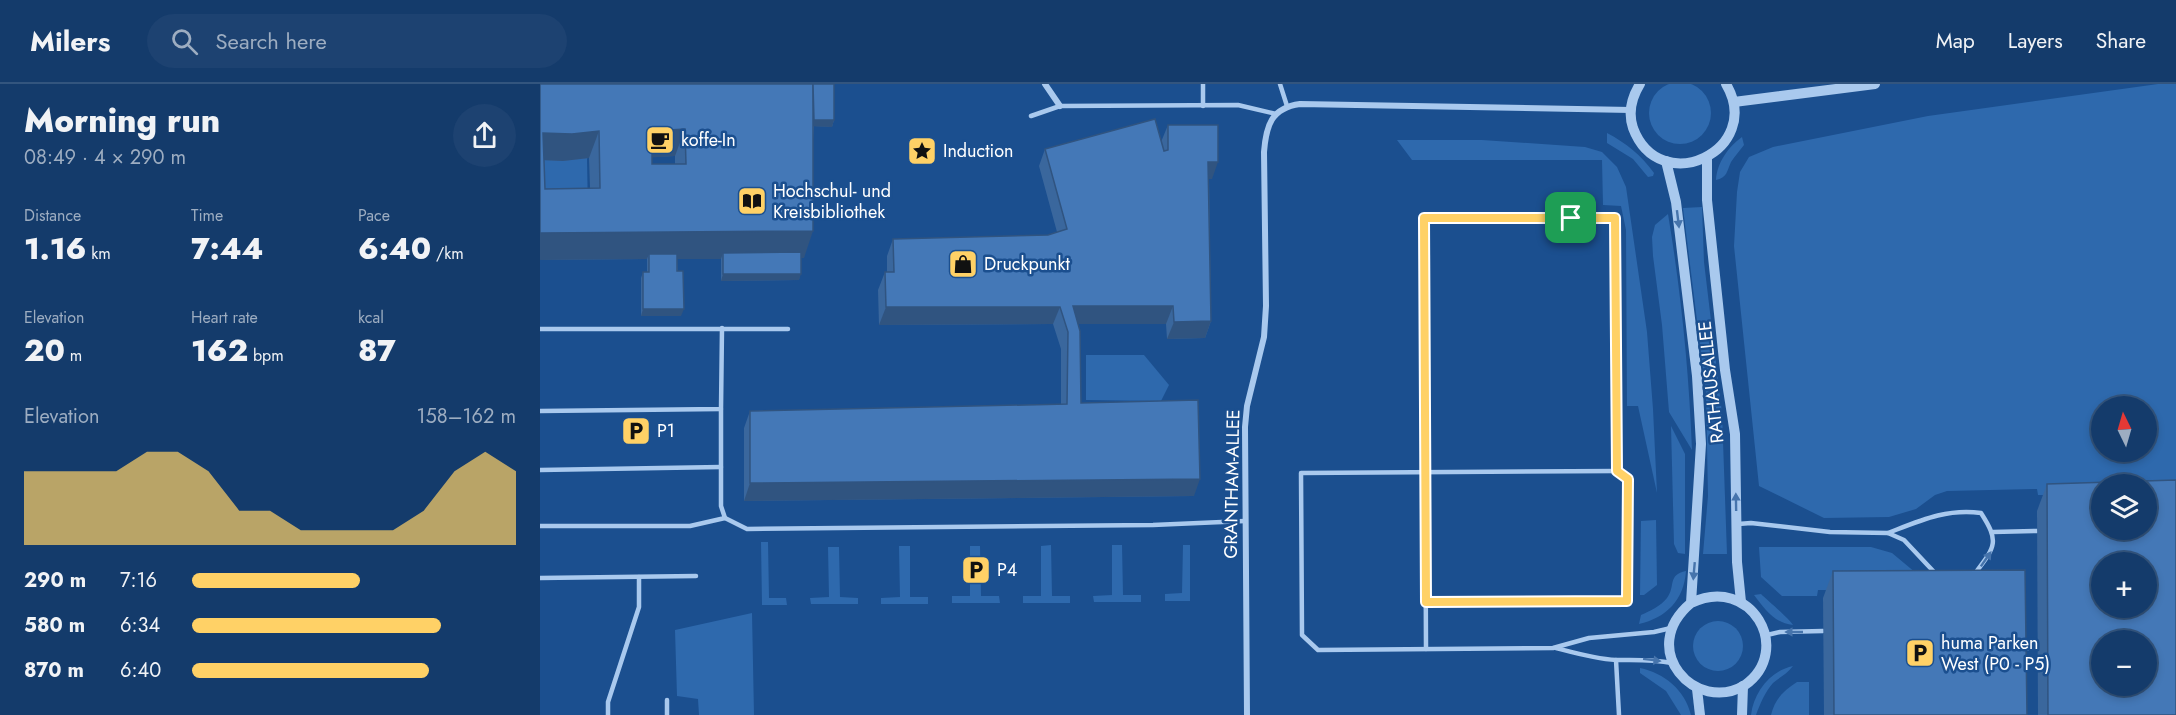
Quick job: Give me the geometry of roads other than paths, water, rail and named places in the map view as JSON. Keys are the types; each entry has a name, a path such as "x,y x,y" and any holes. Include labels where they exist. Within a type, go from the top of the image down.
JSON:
{"street":[{"path":"1045,84 1060,106"},
{"path":"1640,84 1634,93 1631,110 1632,124 1641,144 1648,151 1666,161 1686,164 1707,158 1716,152 1727,139 1734,120 1734,102 1726,84"},
{"path":"1734,102 1875,84"},
{"path":"1276,114 1287,106 1300,104 1631,110"},
{"name":"GRANTHAM-ALLEE","path":"1247,715 1246,406 1264,337 1266,306 1263,152 1265,133 1276,114"},
{"name":"RATHAUSALLEE","path":"1707,158 1707,200 1725,370 1735,434 1737,562 1741,602"},
{"name":"RATHAUSALLEE","path":"1666,161 1676,202 1697,376 1701,450 1691,603"},
{"path":"1716,596 1733,598 1741,602 1759,620 1766,636 1763,663 1753,678 1743,686 1728,692 1713,693 1697,689 1685,682 1672,663 1668,647 1671,628 1681,612 1691,603 1716,596"},
{"path":"1742,715 1743,686"},
{"path":"1697,689 1700,715"}],"lane":[{"path":"1203,84 1203,106"},
{"path":"1280,84 1287,106"},
{"path":"1031,116 1060,106 1238,105 1276,114"},
{"path":"1426,649 1424,218 1615,218 1617,471"},
{"path":"722,328 721,506 725,518"},
{"path":"540,329 788,329"},
{"path":"540,411 721,410"},
{"path":"540,470 721,467"},
{"path":"1426,602 1627,601 1628,479 1617,471 1301,473 1302,635 1318,650 1553,648 1590,657 1672,663"},
{"path":"1736,524 1751,523 1830,532 1888,533 1939,513 1964,510 1981,513 1993,532 1992,552 1976,572 1965,575"},
{"path":"540,526 690,526 725,518 747,529 1153,525 1245,521"},
{"path":"1993,532 2037,531"},
{"path":"1888,533 1904,540 1936,573 1945,576"},
{"path":"540,578 696,576"},
{"path":"608,715 608,702 639,607 639,577"},
{"path":"1553,648 1589,638 1671,628"},
{"path":"1766,636 1780,632 1823,632"},
{"path":"2015,649 2048,648"},
{"path":"1616,660 1619,715"},
{"path":"667,700 667,715"}],"place":[{"name":"koffe-In","path":"660,140"},
{"name":"Induction","path":"922,151"},
{"name":"Hochschul- und Kreisbibliothek","path":"752,201"},
{"name":"Druckpunkt","path":"963,264"},
{"name":"P1","path":"636,431"},
{"name":"P4","path":"976,570"},
{"name":"huma Parken West (P0 - P5)","path":"1920,653"}]}
